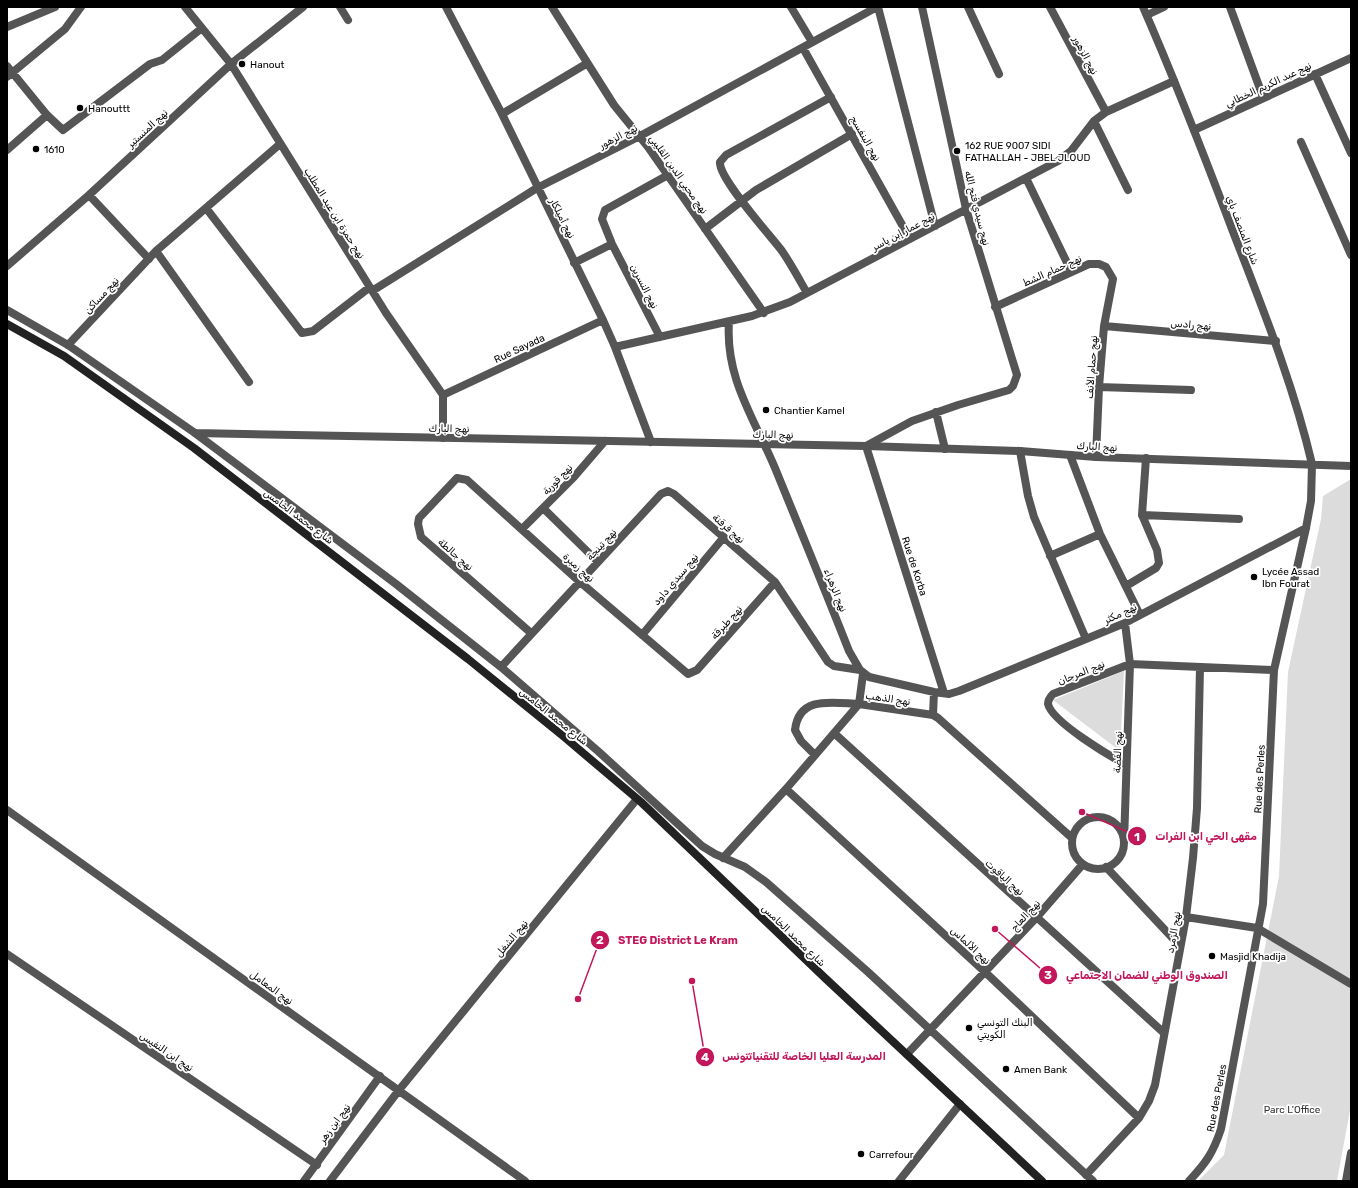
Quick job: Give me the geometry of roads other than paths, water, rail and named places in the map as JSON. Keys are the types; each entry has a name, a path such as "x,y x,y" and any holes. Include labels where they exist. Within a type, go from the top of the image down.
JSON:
{"main road":[{"name":"شارع محمد الخامس","path":"7,324 64,356 201,453 468,659 637,799 825,978 908,1054 1042,1181"}],"street":[{"path":"7,27 55,7"},
{"path":"81,7 65,29 9,72 60,129 65,130 150,64 162,60 202,28"},
{"name":"نهج حمزة ابن عبد المطلب","path":"185,7 230,64 371,289 443,395"},
{"name":"نهج المنستير","path":"7,266 89,195 230,64 303,7"},
{"path":"340,7 348,20"},
{"name":"نهج أميلكار","path":"446,7 502,114 616,347 651,442"},
{"name":"نهج محيي الدين القليبي","path":"552,7 586,64 624,120 640,136 764,313"},
{"path":"791,7 812,42"},
{"path":"878,7 935,226"},
{"name":"نهج الزهور","path":"206,208 302,333 313,331 371,289 537,188 640,136 878,7"},
{"name":"نهج سيدي فتح الله","path":"922,7 966,209 1015,365 1017,379 1009,390 936,412"},
{"path":"968,7 999,74"},
{"name":"نهج الزهور","path":"1050,7 1106,112"},
{"name":"شارع المنصف باي","path":"1143,7 1194,130 1276,341 1301,416 1312,464"},
{"path":"1147,15 1164,7"},
{"path":"1230,7 1263,97"},
{"name":"نهج البنفسج","path":"803,48 910,239"},
{"name":"نهج عبد الكريم الخطابي","path":"1194,130 1263,97 1351,58"},
{"path":"502,114 586,64"},
{"path":"1315,74 1351,153"},
{"name":"نهج عمار إبن ياسر","path":"616,347 764,313 807,293 1058,161 1071,151 1094,121 1106,112 1174,81"},
{"path":"807,293 782,251 742,200 721,170 720,162 723,156 831,97"},
{"path":"7,150 47,115"},
{"path":"1094,121 1128,190"},
{"path":"705,229 742,200 782,174 852,134"},
{"path":"1301,142 1351,256"},
{"name":"نهج مساكن","path":"68,345 156,251 280,144"},
{"name":"نهج النسرين","path":"660,337 612,244 602,223 602,216 604,210 668,175"},
{"path":"1026,178 1071,271"},
{"path":"89,195 149,259"},
{"path":"574,263 612,244"},
{"path":"156,251 250,382"},
{"name":"نهج حمام الشط","path":"996,308 1071,271 1089,264 1099,264 1106,267 1113,279"},
{"name":"نهج حمام الأنف","path":"1096,457 1099,387 1104,326 1113,279"},
{"path":"7,310 68,345 195,433 396,584 501,667 699,843 723,858 744,867 766,882 930,1030 1093,1181"},
{"name":"Rue Sayada","path":"443,395 603,320"},
{"name":"نهج الزهراء","path":"729,322 728,349 730,364 738,386 765,444 849,651 861,672"},
{"name":"نهج رادس","path":"1104,326 1276,341"},
{"path":"1099,387 1191,390"},
{"path":"443,395 443,438"},
{"path":"866,446 898,428 936,412 945,449"},
{"name":"نهج البارك","path":"195,433 866,446 1020,451 1096,457 1351,466"},
{"name":"نهج قورية","path":"522,529 605,441"},
{"name":"Rue de Korba","path":"866,446 944,693"},
{"path":"1020,451 1028,496 1034,517 1086,639"},
{"path":"1070,455 1100,534 1140,615"},
{"path":"1126,586 1156,568 1159,563 1157,550 1142,515 1146,458"},
{"name":"Rue des Perles","path":"1188,1181 1215,1149 1221,1129 1257,928 1263,904 1274,670 1311,501 1312,464"},
{"name":"نهج زمبرة","path":"455,479 461,478 467,480 580,582 686,673 691,674"},
{"name":"نهج جالطة","path":"455,479 419,518 418,524 421,537 531,633"},
{"name":"نهج تينجة","path":"501,667 661,494 668,491"},
{"name":"نهج قرقنة","path":"668,491 674,494 724,536 776,582 825,659 834,666 861,672"},
{"path":"543,508 598,562"},
{"path":"1142,515 1239,519"},
{"name":"نهج مكثر","path":"934,692 944,693 959,691 1125,623 1306,528"},
{"path":"1050,556 1100,534"},
{"name":"نهج سيدي داود","path":"642,635 724,536"},
{"name":"نهج طبرقة","path":"691,674 697,670 776,582"},
{"name":"نهج الفضة","path":"1124,842 1130,664 1125,623"},
{"path":"1130,664 1274,670"},
{"name":"نهج المرجان","path":"1126,765 1079,736 1050,710 1048,703 1049,698 1053,694 1130,664"},
{"name":"نهج الزمرد","path":"1086,1175 1139,1118 1150,1101 1155,1084 1186,917 1197,808 1200,667"},
{"path":"815,755 801,741 795,730 801,713 805,708 817,704 859,704 861,672 874,678 934,692 933,715"},
{"name":"نهج الذهب","path":"723,858 786,789 859,704 933,715 948,725 1072,838"},
{"name":"نهج الياقوت","path":"834,733 1164,1033"},
{"name":"نهج الألماس","path":"786,789 984,971 1139,1118"},
{"name":"نهج الشغل","path":"330,1181 400,1090 637,799"},
{"name":"نهج المعامل","path":"7,810 525,1181"},
{"path":"1092,818 1107,819 1119,828 1124,842 1121,854 1117,860 1106,867 1094,868 1083,864 1074,853 1072,838 1079,825 1092,818"},
{"name":"نهج العاج","path":"908,1054 984,971 1036,918 1083,864"},
{"path":"1106,867 1180,946"},
{"path":"1186,917 1257,928 1351,984"},
{"name":"نهج ابن النفيس","path":"7,954 316,1165"},
{"name":"نهج ابن زهر","path":"304,1181 380,1076"},
{"path":"899,1181 960,1104"},
{"path":"1346,1181 1351,1154"}],"place":[{"name":"Hanout","path":"242,64"},
{"name":"Hanouttt","path":"80,108"},
{"name":"1610","path":"36,149"},
{"name":"162 RUE 9007 SIDI FATHALLAH - JBEL JLOUD","path":"957,151"},
{"name":"Chantier Kamel","path":"766,410"},
{"name":"Lycée Assad Ibn Fourat","path":"1254,577"},
{"name":"مقهى الحي ابن الفرات","path":"1082,812"},
{"name":"الصندوق الوطني للضمان الاجتماعي","path":"995,929"},
{"name":"Masjid Khadija","path":"1212,956"},
{"name":"المدرسة العليا الخاصة للتقنياتتونس","path":"692,981"},
{"name":"STEG District Le Kram","path":"578,999"},
{"name":"البنك التونسي الكويتي","path":"969,1028"},
{"name":"Amen Bank","path":"1006,1069"},
{"name":"Carrefour","path":"861,1154"}],"park label":[{"name":"Parc L'Office","path":"1292,1109"}]}
